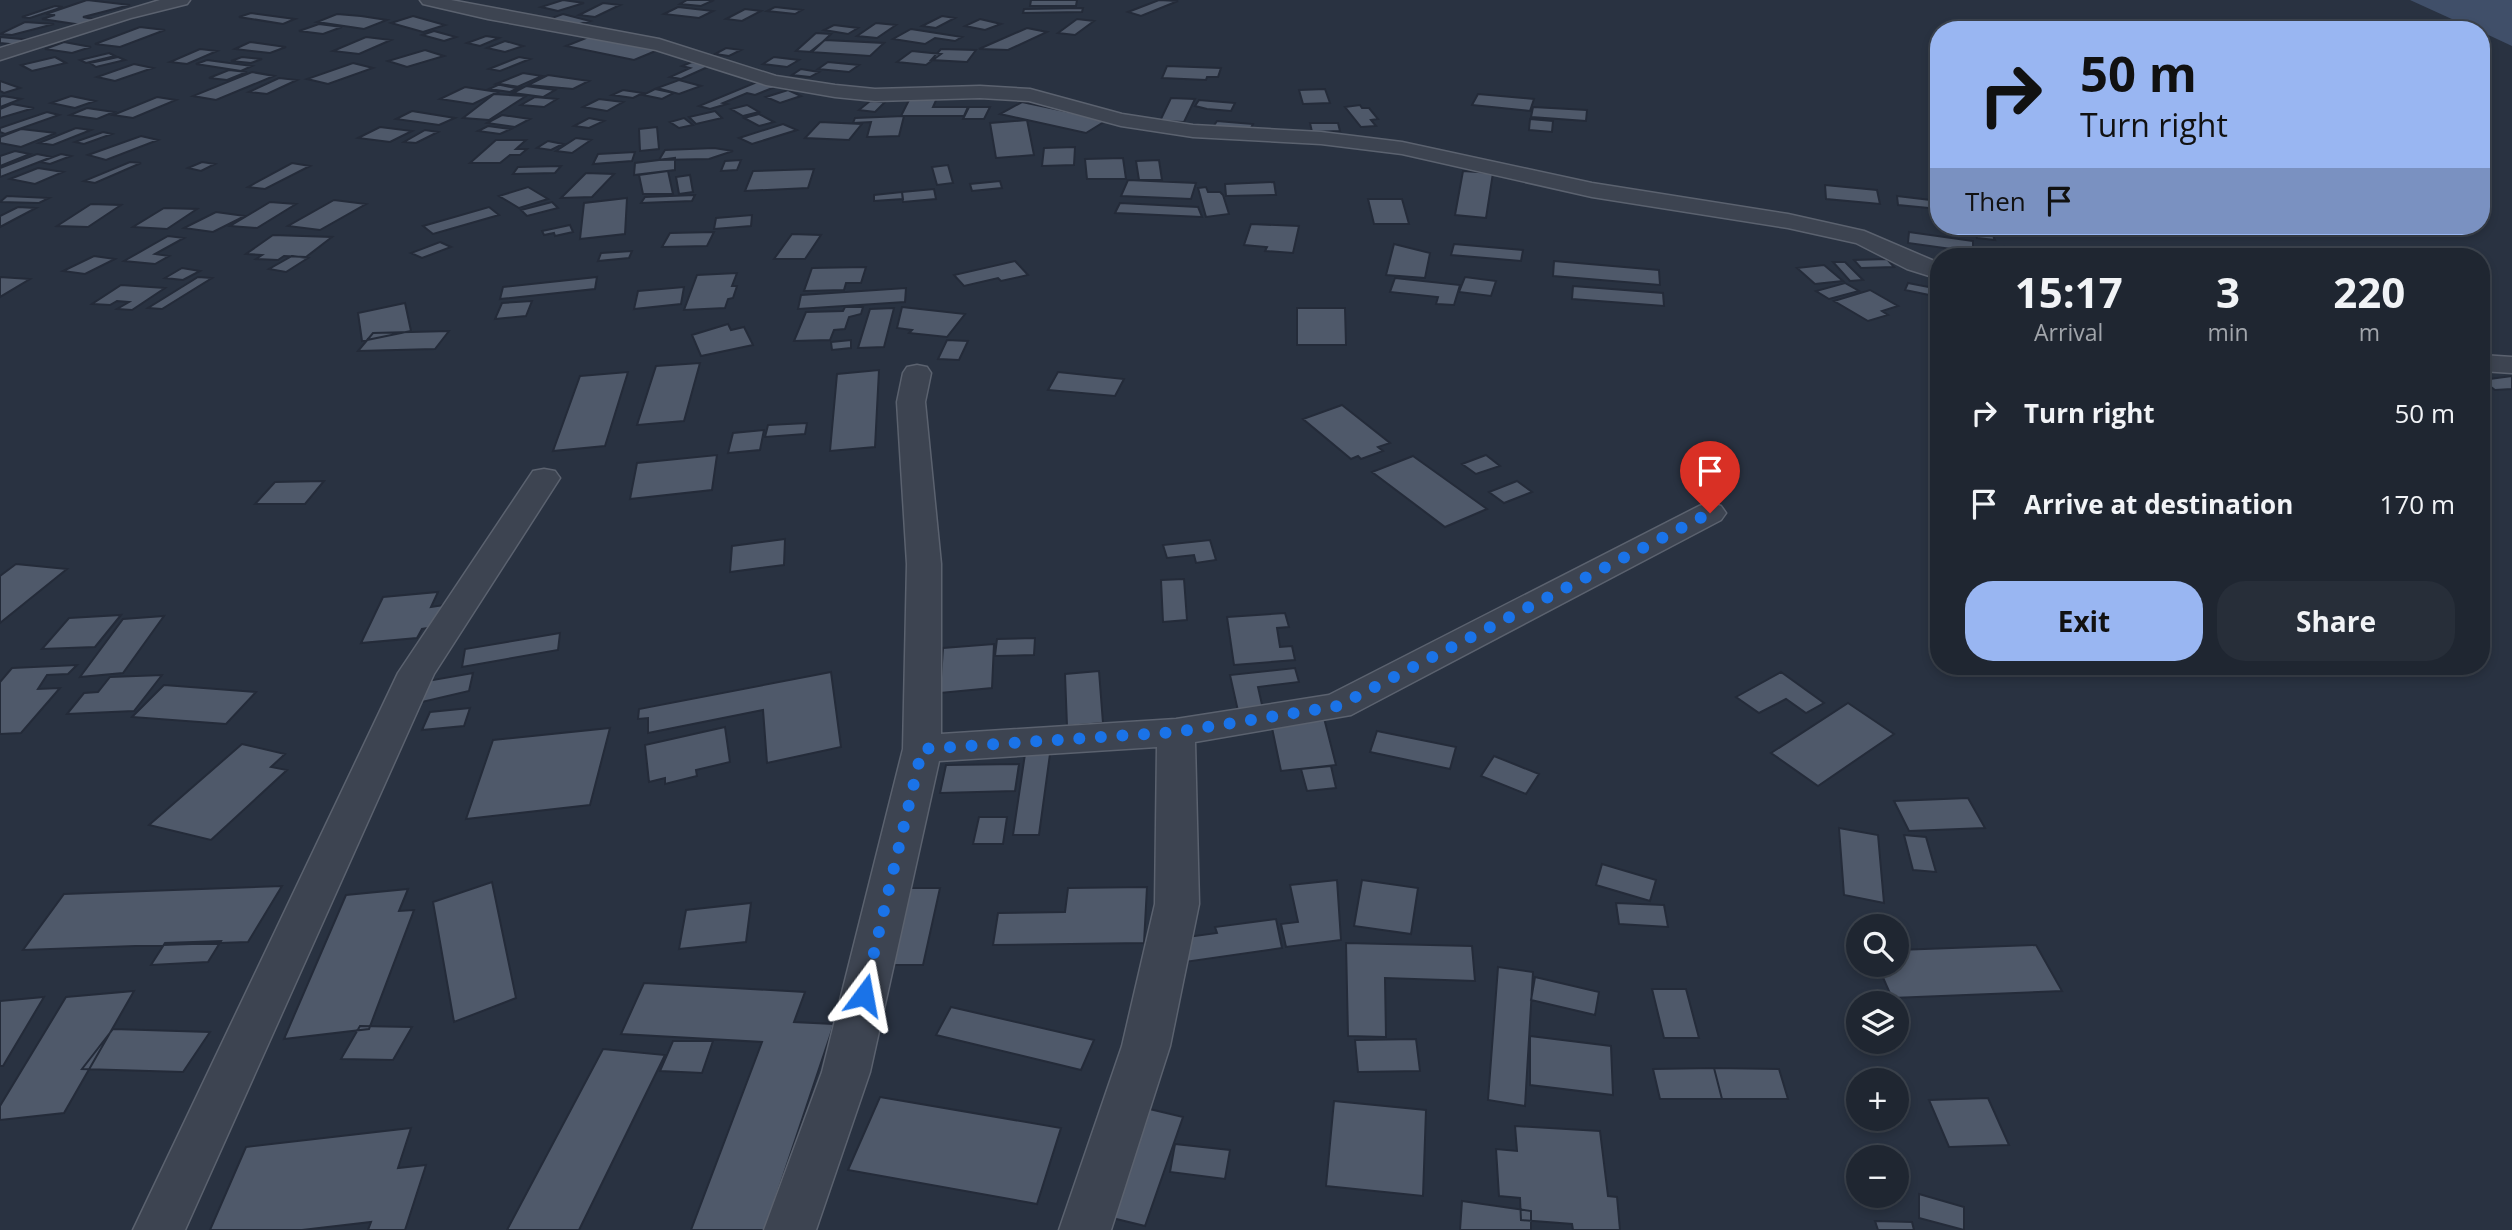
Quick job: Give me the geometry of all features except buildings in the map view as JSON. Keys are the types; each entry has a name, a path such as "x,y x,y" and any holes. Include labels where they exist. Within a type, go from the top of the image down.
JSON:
{"street":[{"path":"0,54 181,0"},
{"path":"429,0 488,14 659,45 773,81 835,91 876,95 980,92 1030,95 1121,120 1193,131 1321,138 1402,148 1592,190 1788,221 1864,238 1930,268"},
{"path":"2490,364 2512,365"},
{"path":"790,1230 846,1072 922,749 924,564 911,402 917,373"},
{"path":"159,1230 416,673 544,478"},
{"path":"922,749 1176,732 1338,706 1710,513"},
{"path":"1085,1230 1146,1046 1177,904 1176,732"}],"water":[{"path":"2410,0 2512,0 2512,46 2490,36 2490,21 2456,21"}],"route":[{"path":"864,995 922,749 1176,732 1338,706 1710,513"}]}
